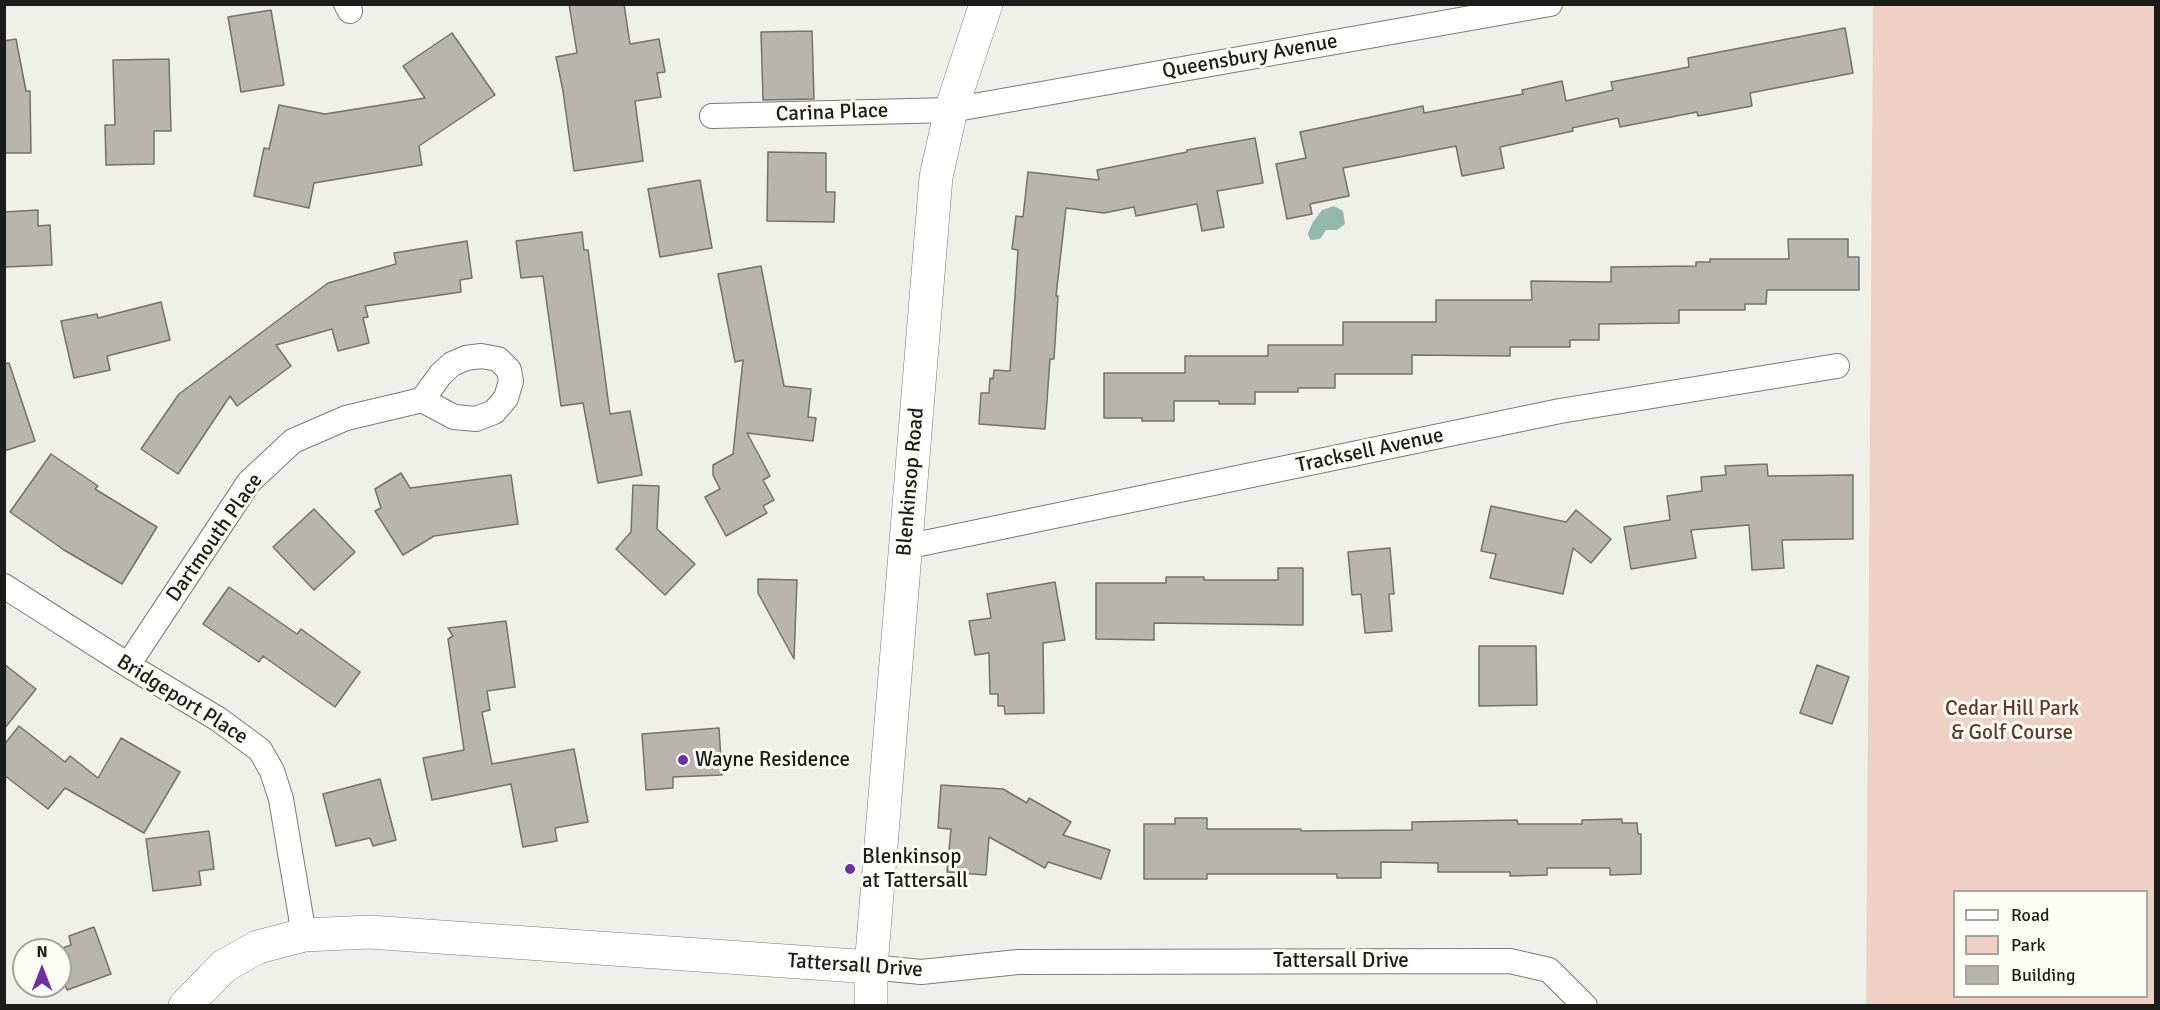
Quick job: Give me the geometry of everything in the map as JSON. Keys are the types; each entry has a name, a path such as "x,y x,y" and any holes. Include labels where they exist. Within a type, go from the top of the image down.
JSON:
{"street":[{"name":"Blenkinsop Road","path":"872,1005 871,967 936,177 951,110 986,4"},
{"name":"Queensbury Avenue","path":"951,110 1550,4"},
{"name":"Carina Place","path":"712,116 951,110"},
{"name":"Tracksell Avenue","path":"905,547 1560,411 1837,366"},
{"name":"Dartmouth Place","path":"128,666 249,482 293,441 346,418 422,400"},
{"name":"Bridgeport Place","path":"4,586 128,666 218,719 260,750 272,771 280,799 304,935"},
{"name":"Tattersall Drive","path":"185,1005 224,966 258,947 304,935 369,932 921,972 1018,962 1510,961 1548,970 1585,1005"}],"green space":[{"name":"Cedar Hill Park & Golf Course","path":"1873,5 2155,5 2155,1005 1866,1005"}],"shaded area":[{"path":"1334,206 1343,211 1345,224 1337,230 1326,230 1320,239 1311,240 1308,233 1313,222 1322,210"}],"building":[{"path":"569,4 624,4 630,44 659,39 665,72 657,73 661,97 635,101 643,161 574,171 556,57 577,53"},
{"path":"271,10 284,85 241,92 228,17"},
{"path":"1845,28 1853,73 1750,93 1752,106 1698,116 1697,112 1620,127 1618,118 1572,128 1573,131 1500,147 1504,168 1462,176 1456,146 1343,168 1349,196 1310,204 1312,214 1287,219 1276,164 1306,158 1300,132 1423,106 1424,113 1523,94 1522,90 1562,81 1566,101 1613,90 1611,82 1689,67 1688,58"},
{"path":"812,31 814,99 763,100 761,32"},
{"path":"452,33 495,95 419,146 422,165 314,183 309,208 254,196 264,148 269,149 279,105 325,114 425,98 403,66"},
{"path":"16,39 26,91 30,91 31,153 4,153 4,41"},
{"path":"169,59 171,131 154,131 154,164 106,165 105,125 115,125 113,60"},
{"path":"1255,138 1263,183 1217,191 1224,227 1202,231 1197,204 1136,216 1134,207 1104,213 1066,208 1056,296 1058,296 1054,359 1050,359 1045,429 979,424 981,393 989,393 990,378 993,379 994,370 1010,371 1018,250 1012,249 1016,216 1023,217 1028,172 1099,180 1097,170"},
{"path":"768,152 826,153 826,192 835,192 834,222 767,221"},
{"path":"700,180 712,248 660,257 648,189"},
{"path":"38,210 38,226 50,225 52,265 4,267 4,212"},
{"path":"582,232 584,250 588,250 610,414 630,411 642,475 598,483 583,403 561,406 543,276 521,278 516,241"},
{"path":"1788,239 1848,239 1848,257 1859,257 1859,290 1767,290 1766,304 1745,304 1745,310 1679,310 1679,323 1599,324 1599,340 1570,340 1570,347 1510,347 1510,356 1412,355 1412,374 1335,374 1335,388 1298,388 1298,392 1255,392 1255,404 1174,401 1174,421 1104,418 1104,373 1185,373 1185,356 1268,356 1268,345 1343,345 1343,322 1436,322 1436,300 1532,300 1531,281 1611,282 1611,267 1696,266 1696,262 1710,262 1710,259 1789,259"},
{"path":"467,241 472,278 460,280 461,292 365,306 368,317 363,318 369,343 338,351 332,329 276,345 291,366 237,406 230,396 178,474 141,449 179,394 328,283 396,264 394,253"},
{"path":"761,266 784,386 811,389 808,417 816,418 813,441 747,433 770,476 763,480 774,500 763,506 767,513 726,536 705,497 720,489 713,475 713,465 733,454 743,360 735,362 718,274"},
{"path":"161,302 170,340 107,356 110,370 74,378 61,321 97,314 98,318"},
{"path":"9,363 35,441 4,451 4,364"},
{"path":"51,454 98,486 95,489 157,527 122,584 64,550 10,512"},
{"path":"1767,464 1768,476 1853,475 1853,539 1782,540 1784,568 1752,570 1749,525 1691,530 1696,558 1631,569 1624,527 1670,520 1667,496 1702,491 1701,477 1726,475 1725,466"},
{"path":"401,473 410,488 511,475 518,524 434,536 403,555 375,511 381,508 375,489"},
{"path":"633,485 659,486 657,529 695,564 665,595 616,549 631,532"},
{"path":"1491,506 1566,522 1576,510 1611,539 1591,563 1573,548 1563,594 1490,578 1496,554 1481,551"},
{"path":"314,509 355,552 314,590 273,547"},
{"path":"1390,548 1394,594 1389,594 1392,631 1365,633 1361,594 1352,595 1348,552"},
{"path":"1278,568 1303,568 1303,625 1154,623 1154,640 1096,639 1096,583 1166,583 1166,577 1204,577 1204,580 1278,580"},
{"path":"758,579 797,580 794,659 758,593"},
{"path":"1055,582 1065,640 1043,643 1044,713 1005,714 1004,706 998,706 998,694 990,694 989,653 975,655 969,621 991,618 987,594"},
{"path":"229,587 297,634 301,629 360,672 335,707 263,656 259,662 203,624"},
{"path":"506,621 515,687 487,691 490,710 482,712 492,764 574,749 588,822 555,828 557,841 523,847 511,784 432,800 423,758 464,750 448,639 453,636 448,628"},
{"path":"1479,646 1536,646 1537,705 1479,706"},
{"path":"4,664 36,689 4,729"},
{"path":"1817,665 1849,677 1832,724 1800,713"},
{"path":"19,726 65,762 70,756 98,778 121,738 180,772 144,833 65,788 48,809 4,775 4,745"},
{"name":"Wayne Residence","path":"719,728 722,775 673,777 673,788 646,790 642,734"},
{"path":"380,779 396,840 373,846 370,838 336,846 323,794"},
{"path":"941,785 1003,789 1027,803 1029,798 1071,822 1063,835 1110,850 1101,879 1048,862 1045,868 989,837 986,875 947,872 951,829 938,828"},
{"path":"1175,818 1207,818 1207,829 1301,829 1301,831 1412,830 1412,822 1517,820 1518,824 1582,824 1582,820 1622,819 1622,823 1637,823 1638,834 1641,834 1641,874 1610,875 1610,868 1547,868 1547,875 1510,876 1510,872 1438,872 1438,863 1381,862 1381,878 1337,878 1337,874 1207,874 1207,879 1144,879 1144,824 1175,824"},
{"path":"209,831 214,869 199,871 201,885 153,891 146,839"},
{"path":"94,927 111,974 72,988 72,938 69,936"}],"place":[{"name":"Wayne Residence","path":"683,760"},
{"name":"Blenkinsop at Tattersall","path":"850,869"}]}
